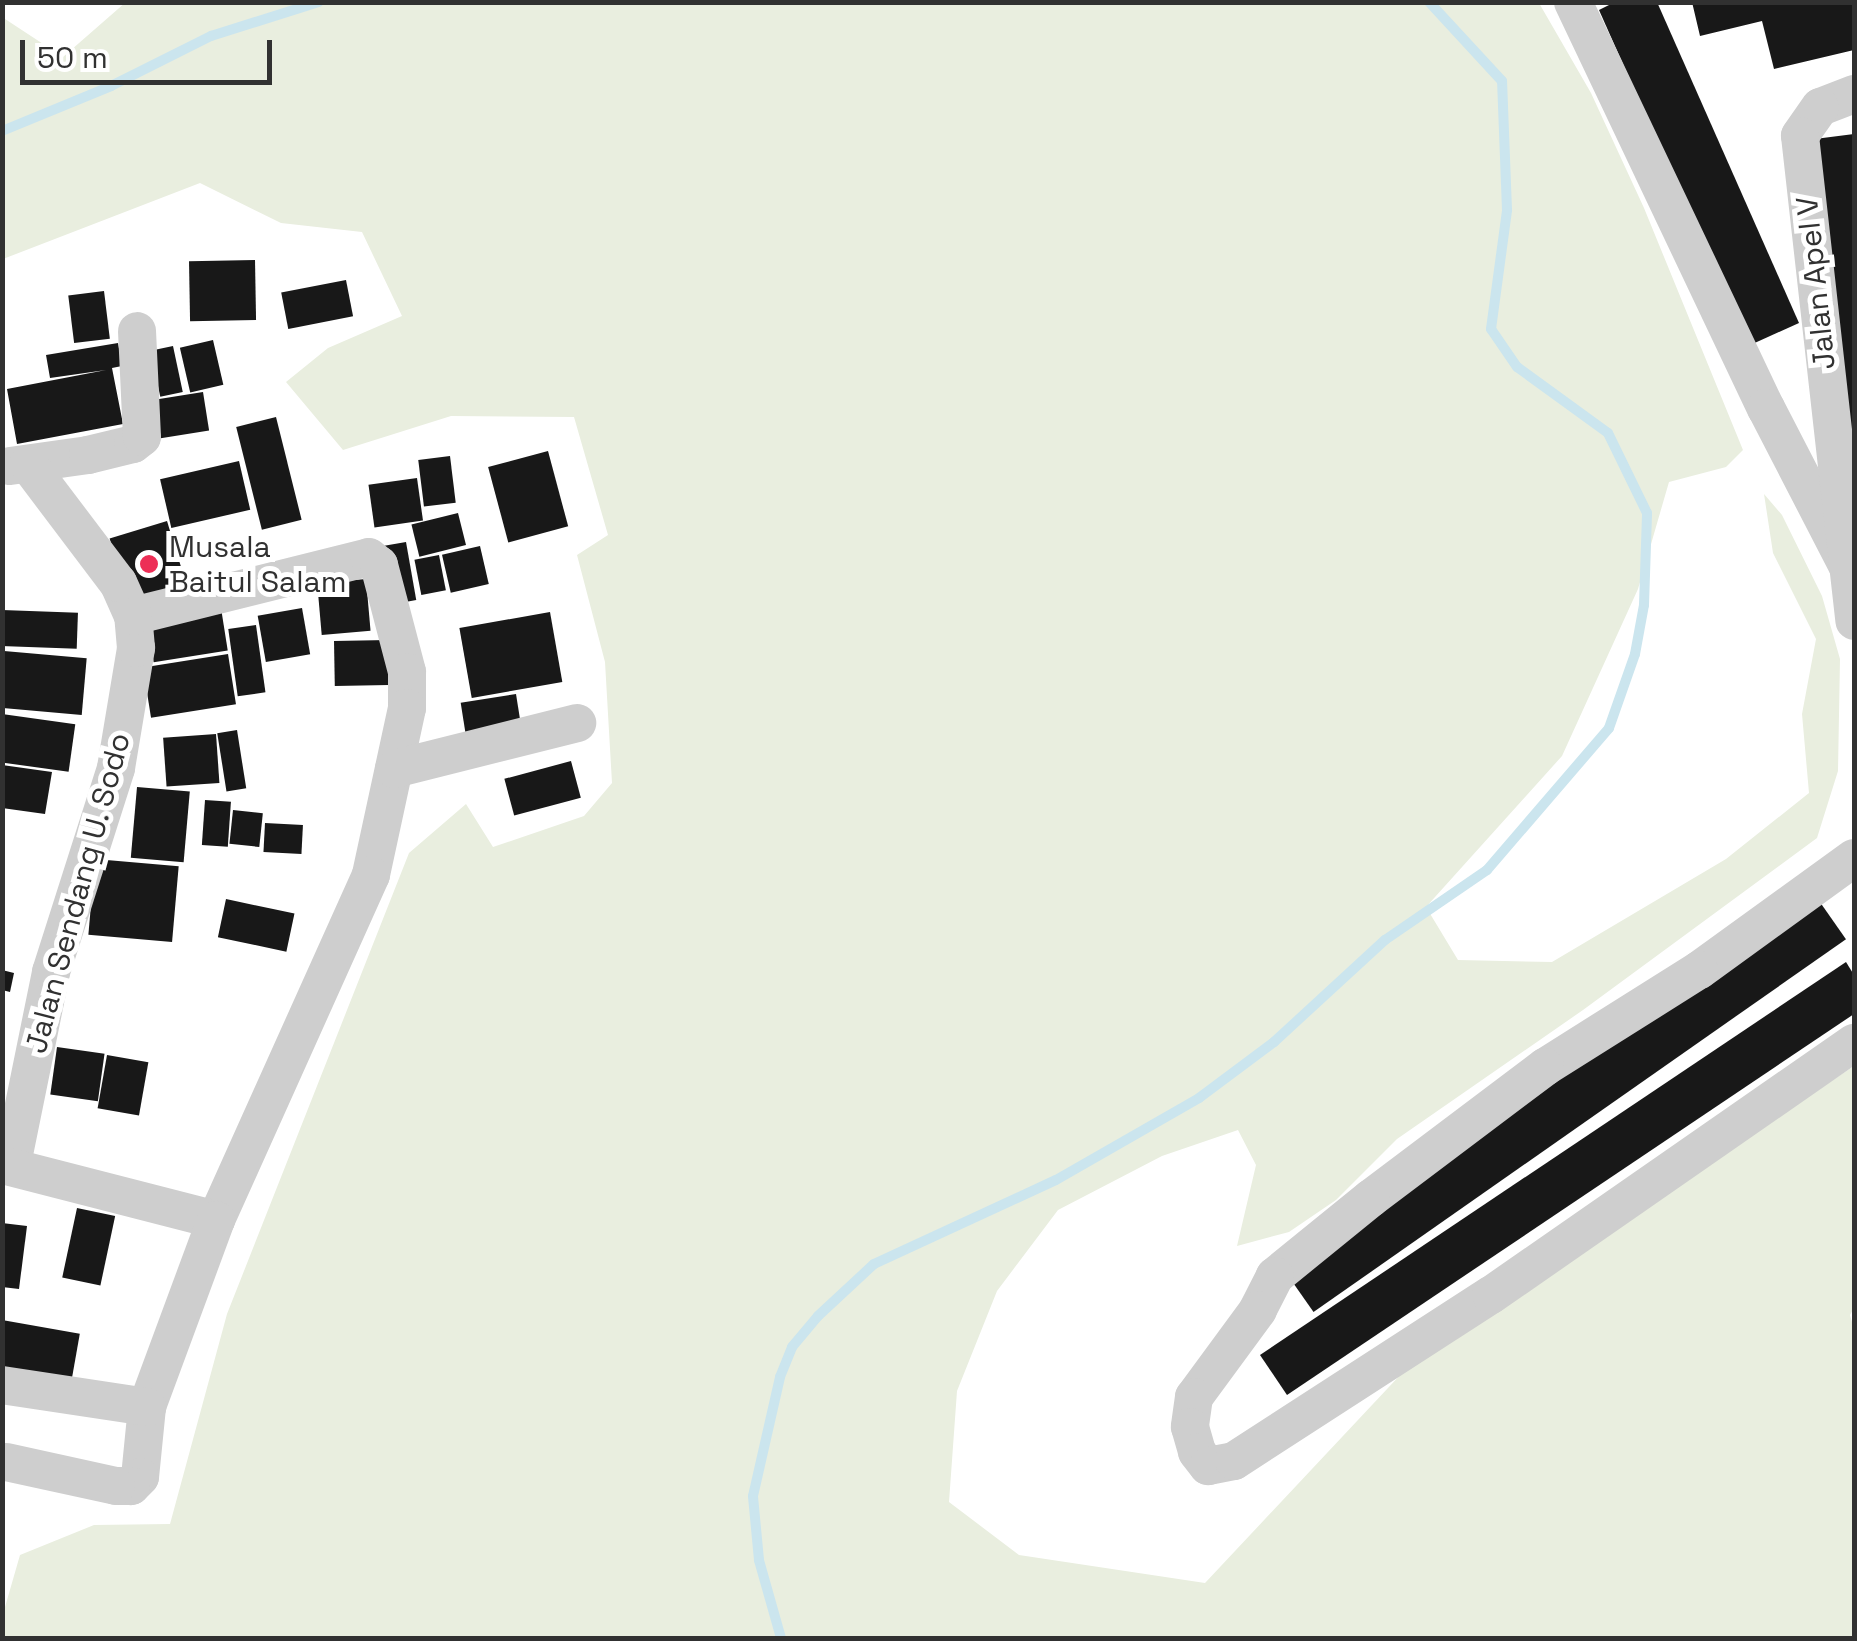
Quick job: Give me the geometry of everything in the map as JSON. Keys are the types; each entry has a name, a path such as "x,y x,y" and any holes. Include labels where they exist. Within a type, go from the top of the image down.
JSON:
{"street":[{"path":"1573,2 1766,408 1847,564"},
{"name":"Jalan Apel V","path":"1854,94 1820,107 1800,136 1854,621"},
{"name":"Jalan Sendang U. Sodo","path":"15,466 88,455 133,444 142,437 137,330"},
{"name":"Jalan Sendang U. Sodo","path":"8,1165 52,972 116,768 136,648 133,616 118,582 15,466"},
{"path":"6,1462 131,1486 140,1477 147,1407 216,1220 371,875 407,708 408,672 377,560 369,557 133,616"},
{"path":"394,769 577,723"},
{"path":"1854,858 1698,970 1545,1067 1275,1276 1258,1310 1194,1397 1190,1427 1197,1452 1208,1466 1234,1460 1490,1296 1854,1044"},
{"path":"8,1165 216,1220"},
{"path":"2,1386 147,1407"}],"shaded area":[{"path":"126,2 1539,3 1591,93 1644,208 1743,450 1726,467 1669,482 1638,589 1562,756 1426,907 1458,960 1552,962 1726,859 1809,793 1802,714 1816,639 1773,553 1764,494 1782,515 1822,596 1840,659 1838,771 1817,838 1583,1010 1397,1139 1336,1200 1289,1232 1237,1246 1256,1165 1238,1130 1162,1156 1058,1210 997,1291 957,1391 949,1502 1019,1555 1205,1583 1418,1356 1854,1066 1854,1308 1850,1315 1854,1329 1854,1638 3,1638 3,1614 20,1555 94,1525 170,1524 227,1314 409,853 466,804 493,847 584,816 612,783 605,662 577,555 608,535 574,417 451,416 343,450 286,382 328,348 402,316 362,232 281,223 200,183 3,259 2,17 63,57"}],"building":[{"path":"1615,2 1657,2 1799,323 1748,346 1599,10"},
{"path":"1692,2 1854,2 1854,50 1774,69 1762,21 1700,36"},
{"path":"1854,134 1854,498 1807,140"},
{"path":"255,260 256,320 190,321 189,261"},
{"path":"346,280 353,316 288,329 281,293"},
{"path":"104,291 110,339 74,343 68,295"},
{"path":"213,340 223,385 190,392 180,348"},
{"path":"118,343 122,366 112,368 123,424 17,444 7,389 106,370 50,378 46,355"},
{"path":"173,346 183,392 160,397 151,351"},
{"path":"203,392 209,431 161,438 155,400"},
{"path":"276,417 302,520 262,530 236,427"},
{"path":"548,451 568,526 508,542 488,467"},
{"path":"450,456 456,503 424,507 418,460"},
{"path":"239,461 250,510 171,528 160,479"},
{"path":"417,478 423,521 374,527 368,485"},
{"path":"458,513 466,545 419,557 411,525"},
{"name":"Musala Baitul Salam","path":"167,521 187,588 130,605 110,539"},
{"path":"406,542 416,600 395,604 384,546"},
{"path":"480,546 489,584 451,593 442,555"},
{"path":"439,555 446,590 421,595 414,560"},
{"path":"366,579 371,631 322,635 317,583"},
{"path":"221,608 228,650 154,662 147,620"},
{"path":"302,608 310,654 266,662 258,616"},
{"path":"2,610 78,613 77,649 2,646"},
{"path":"550,612 562,682 472,698 459,628"},
{"path":"256,625 265,692 238,696 228,629"},
{"path":"388,640 389,685 335,686 334,641"},
{"path":"4,651 87,658 82,715 2,708"},
{"path":"228,654 236,704 151,718 143,667"},
{"path":"516,694 521,725 466,733 461,703"},
{"path":"2,714 75,724 69,772 2,762"},
{"path":"237,730 246,788 226,791 217,733"},
{"path":"216,734 219,783 167,787 163,738"},
{"path":"571,761 581,798 514,816 504,779"},
{"path":"2,765 52,772 45,814 2,808"},
{"path":"137,787 190,792 184,862 131,858"},
{"path":"205,800 231,802 228,847 202,845"},
{"path":"233,810 263,813 259,847 229,844"},
{"path":"265,823 303,825 301,854 263,852"},
{"path":"95,859 179,866 172,942 88,935"},
{"path":"1815,895 1846,939 1314,1312 1283,1268"},
{"path":"226,899 294,914 286,952 218,937"},
{"path":"1846,962 1854,975 1854,1014 1287,1395 1260,1355"},
{"path":"2,970 14,973 10,992 2,990"},
{"path":"57,1047 105,1054 98,1101 50,1095"},
{"path":"107,1055 148,1062 139,1115 98,1108"},
{"path":"77,1208 115,1216 100,1286 62,1277"},
{"path":"2,1223 27,1226 19,1289 2,1287"},
{"path":"2,1320 80,1334 72,1380 2,1368"}],"waterway":[{"path":"2,131 111,86 211,36 319,2"},
{"path":"781,1638 759,1560 753,1496 780,1377 792,1347 818,1316 874,1264 1056,1180 1199,1098 1274,1042 1385,940 1487,870 1609,728 1635,654 1644,605 1647,513 1608,433 1517,367 1491,329 1507,210 1502,81 1429,2"}],"place":[{"name":"Musala Baitul Salam","path":"149,564"}]}
